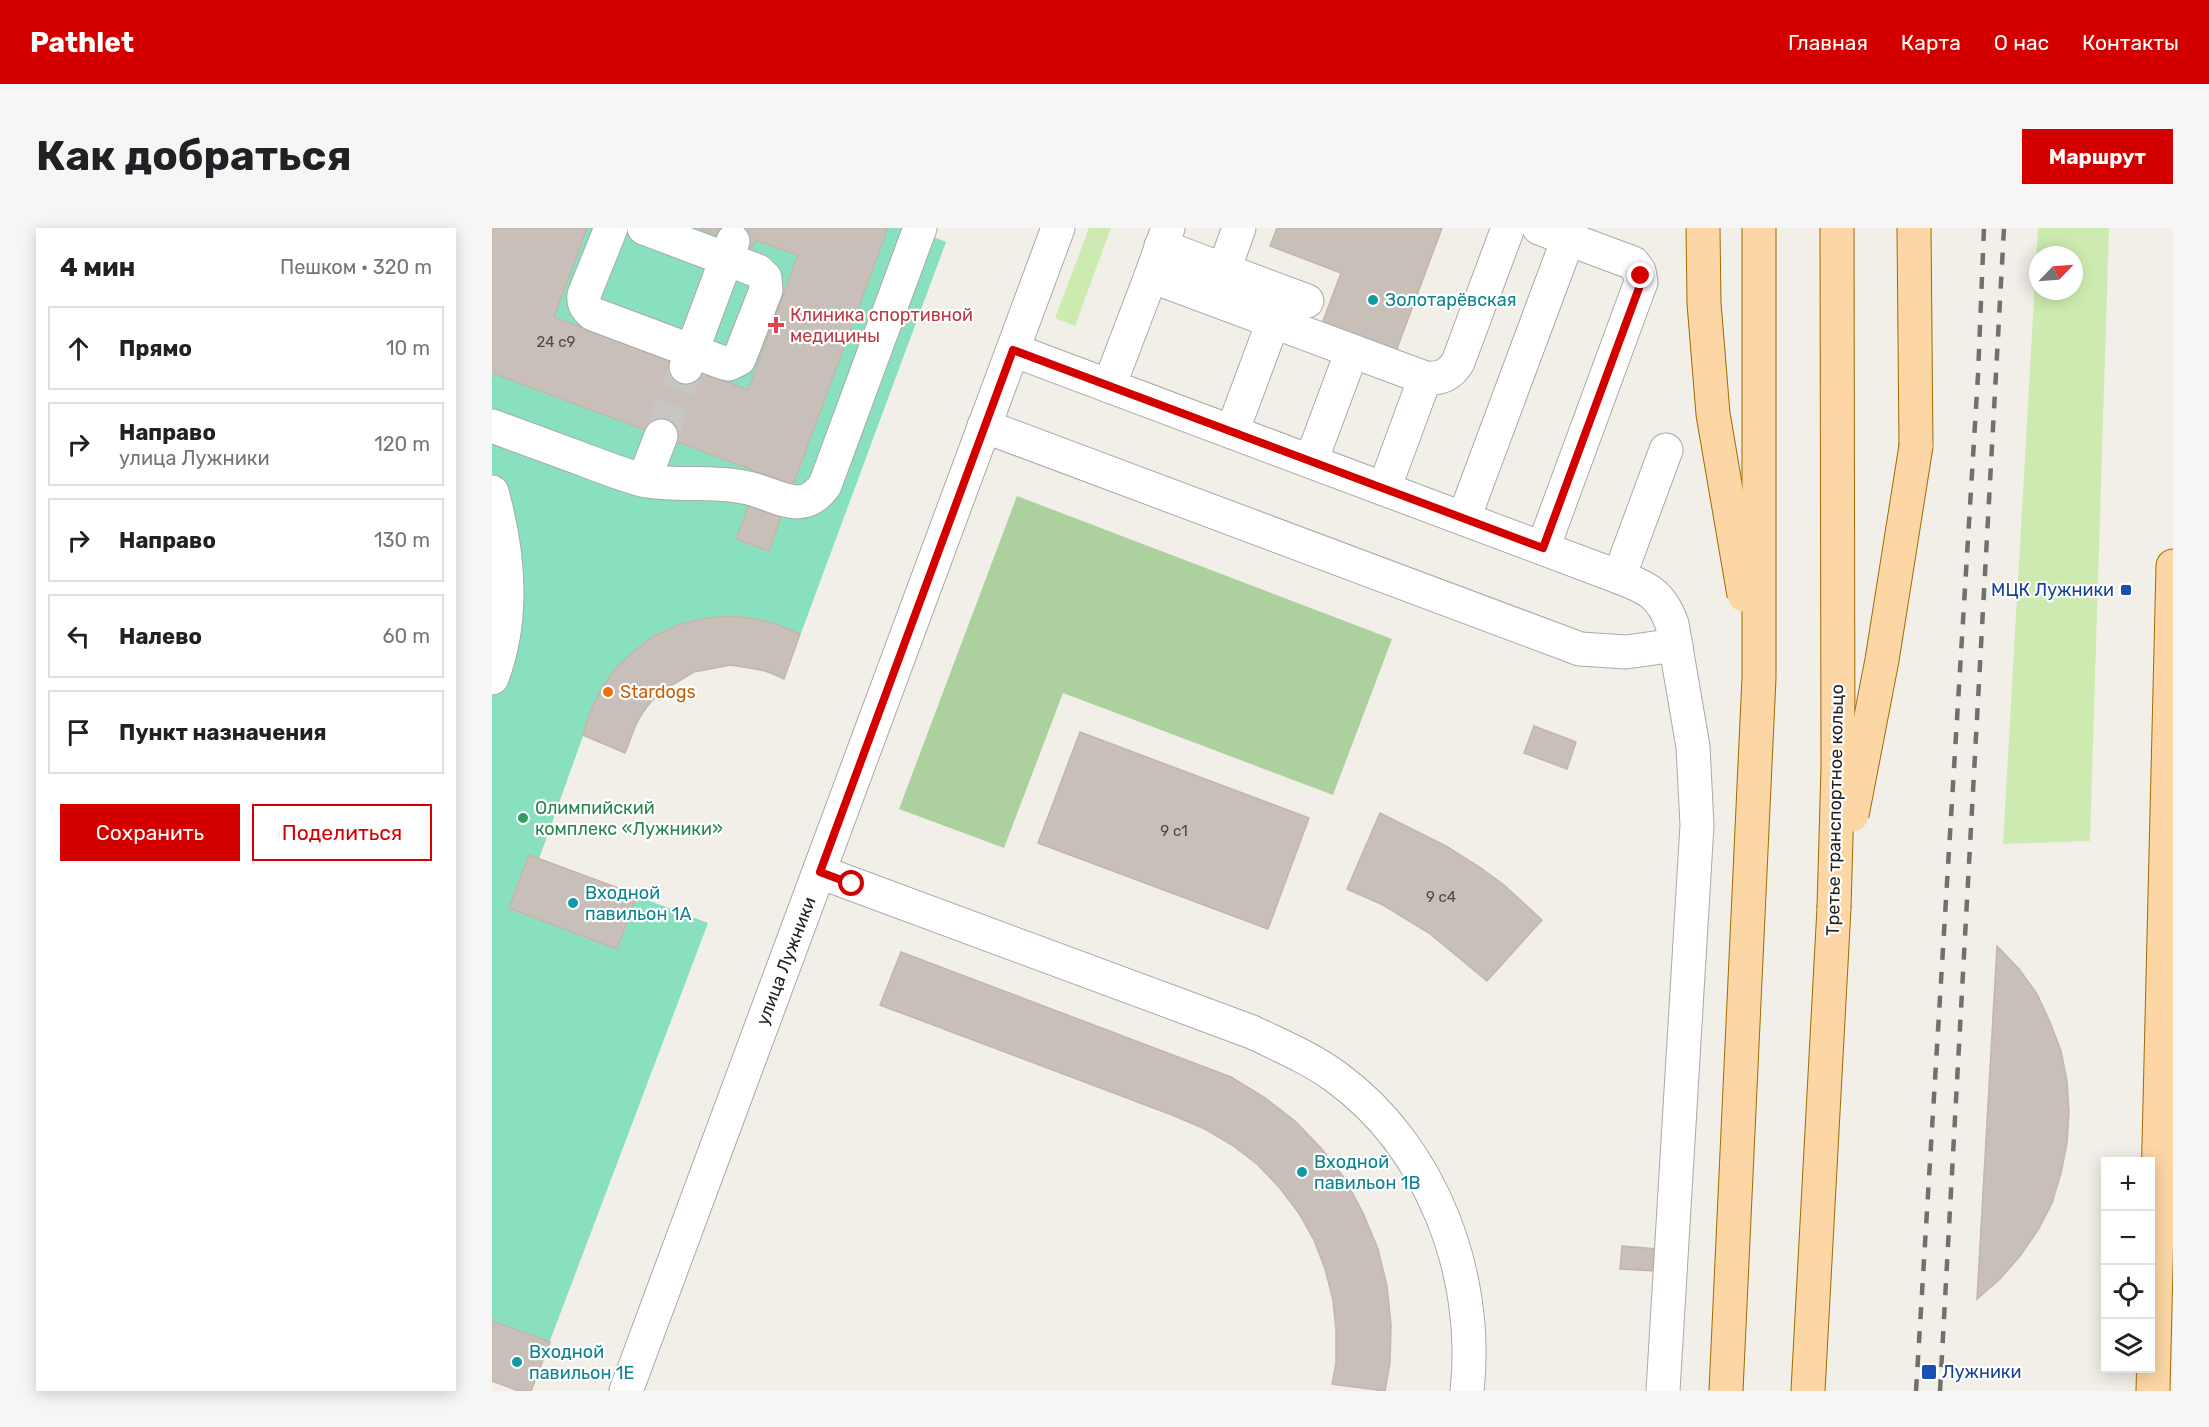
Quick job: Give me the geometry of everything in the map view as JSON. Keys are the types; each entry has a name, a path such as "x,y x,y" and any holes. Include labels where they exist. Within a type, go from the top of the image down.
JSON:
{"main road":[{"path":"1703,228 1704,303 1713,414 1759,678"},
{"path":"1726,1391 1759,678 1759,228"},
{"name":"Третье транспортное кольцо","path":"1808,1391 1834,908 1838,767 1837,228"},
{"path":"1834,908 1882,660 1914,468 1916,446 1914,228"},
{"path":"2153,1391 2173,566"}],"street":[{"path":"611,228 584,295 585,306 593,314 689,359 729,363 739,359 766,290 765,278 729,250 644,228"},
{"path":"492,426 615,472 644,480 682,485 745,487 800,503 810,501 825,485 920,228"},
{"name":"улица Лужники","path":"626,1391 1058,228"},
{"path":"1224,270 1239,228"},
{"path":"1160,250 1273,322 1425,378 1435,379 1445,376 1458,362 1508,228"},
{"path":"1464,518 1554,233 1633,263 1639,271 1641,282 1543,548"},
{"path":"689,359 729,250"},
{"path":"1109,386 1160,250"},
{"path":"1160,250 1224,270 1307,301"},
{"path":"1232,432 1273,322"},
{"path":"1013,350 1643,586 1661,601 1672,624 1693,747 1697,825 1663,1391"},
{"path":"1311,461 1352,351"},
{"path":"1384,489 1425,378"},
{"path":"984,426 1580,649 1626,652 1676,645"},
{"path":"644,480 661,436"},
{"path":"1619,577 1666,450"},
{"path":"492,492 501,523 507,560 504,633 492,678"},
{"path":"820,872 1252,1032 1301,1054 1337,1078 1370,1107 1400,1143 1423,1178 1444,1220 1458,1263 1467,1304 1470,1370 1467,1391"}],"green space":[{"name":"Олимпийский комплекс «Лужники»","path":"492,228 912,228 946,242 784,679 757,670 732,666 708,668 686,676 666,688 649,705 635,727 625,753 583,736 539,859 708,923 531,1391 519,1391 492,1381"},
{"path":"1089,228 1111,228 1075,326 1055,318"},
{"path":"2038,228 2109,228 2090,841 2003,844 2034,300 2083,300 2083,246 2037,246"},
{"path":"1017,496 1392,639 1333,795 1063,693 1004,848 899,809"}],"building":[{"path":"492,228 587,228 554,317 748,390 798,255 755,240 752,248 698,228 888,228 793,485 492,373"},
{"name":"Золотарёвская","path":"1277,228 1442,228 1395,354 1321,326 1341,273 1270,246"},
{"path":"749,505 781,517 769,551 736,539"},
{"path":"727,616 752,618 776,624 800,634 784,679 767,671 731,665 694,672 662,691 649,703 638,719 625,753 583,735 601,689 616,668 634,651 654,636 678,625"},
{"path":"1534,726 1576,742 1567,769 1524,753"},
{"path":"1080,732 1309,818 1268,929 1038,843"},
{"path":"1380,813 1446,846 1481,868 1504,885 1542,920 1487,981 1429,933 1383,905 1347,889"},
{"name":"Входной павильон 1A","path":"529,855 637,895 617,949 509,908"},
{"path":"1997,946 2019,969 2037,994 2050,1022 2061,1051 2067,1081 2069,1112 2067,1143 2052,1203 2038,1230 2020,1256 2000,1279 1977,1299"},
{"name":"Входной павильон 1B","path":"901,952 1231,1077 1264,1097 1295,1121 1321,1148 1345,1179 1378,1249 1387,1286 1391,1325 1390,1363 1385,1391 1332,1384 1336,1363 1336,1331 1333,1300 1325,1269 1314,1240 1298,1212 1257,1164 1232,1145 1205,1129 1172,1115 880,1005"},
{"path":"1622,1246 1657,1249 1655,1271 1620,1269"},
{"name":"Входной павильон 1E","path":"492,1321 550,1342 531,1391 519,1391 492,1381"}],"tunnel":[{"path":"661,436 686,367"}],"railway":[{"path":"1916,1391 1978,375 1984,228"},
{"path":"1940,1391 2004,228"}],"place":[{"name":"Золотарёвская","path":"1373,300"},
{"name":"Клиника спортивной медицины","path":"776,325"},
{"name":"МЦК Лужники","path":"2126,590"},
{"name":"Stardogs","path":"608,692"},
{"name":"Олимпийский комплекс «Лужники»","path":"523,818"},
{"name":"Входной павильон 1A","path":"573,903"},
{"name":"Входной павильон 1B","path":"1302,1172"},
{"name":"Входной павильон 1E","path":"517,1362"},
{"name":"Лужники","path":"1929,1372"}],"route":[{"path":"852,884 820,872 1013,350 1543,548 1639,288 1641,276"}]}
